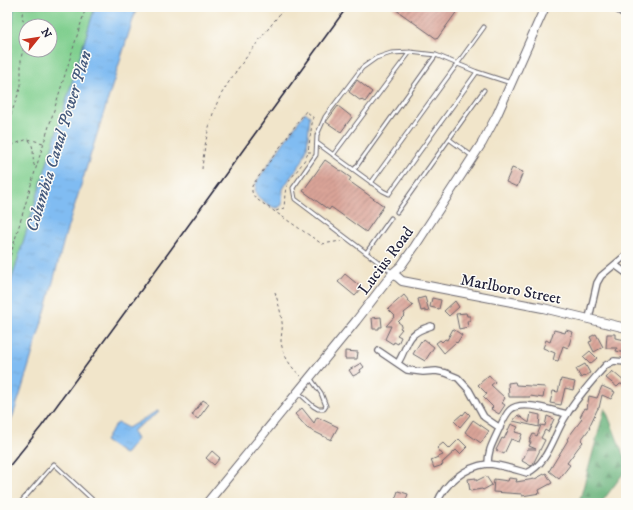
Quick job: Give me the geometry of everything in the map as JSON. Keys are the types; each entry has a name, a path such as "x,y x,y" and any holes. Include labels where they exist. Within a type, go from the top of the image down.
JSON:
{"street":[{"name":"Lucius Road","path":"207,503 404,261 474,158 497,115 544,8"},
{"path":"590,318 597,283 601,276 626,255"},
{"path":"615,265 626,273"},
{"name":"Marlboro Street","path":"393,273 402,281 543,308 590,318 626,328"},
{"path":"398,363 412,335 431,326"},
{"path":"379,351 407,370 413,372 436,370 458,378 469,390 484,417 500,428"},
{"path":"437,503 446,486 466,470 488,464 527,473 533,470 541,463 567,414 606,365 614,361 626,362"},
{"path":"488,464 488,452 506,415 511,409 518,406 527,405 567,414"}],"lane":[{"path":"371,183 484,27"},
{"path":"393,273 295,199 293,188 316,155 317,135 325,117 362,68 376,58 391,54 410,52 436,55 477,72 511,83"},
{"path":"333,155 410,52"},
{"path":"354,170 436,55"},
{"path":"317,143 371,183 389,194 477,72"},
{"path":"397,212 484,90"},
{"path":"449,139 474,158"},
{"path":"366,253 391,218"},
{"path":"298,391 313,406 318,409 324,409 326,406 325,401 309,378"},
{"path":"20,503 54,464 96,503"}],"path":[{"path":"7,126 21,86 21,60 26,31 22,16 23,7"},
{"path":"7,267 86,7"},
{"path":"202,170 204,149 210,125 222,94 285,7"},
{"path":"316,153 308,152 313,117 306,111 252,186 252,192 255,198 322,244 341,242"},
{"path":"7,141 12,145 28,139 44,143"},
{"path":"28,139 33,147 33,165 36,168"},
{"path":"275,292 282,323 283,332 281,341 284,353 299,374 309,378"}],"green space":[{"path":"14,7 95,7 7,295 7,93"},
{"path":"605,408 626,462 626,470 601,503 579,503"}],"water":[{"path":"7,7 14,7 7,93"},
{"name":"Columbia Canal Power Plan","path":"95,7 137,7 65,236 47,305 7,433 7,295"},
{"path":"305,112 310,116 307,148 302,162 283,189 282,205 278,208 273,207 263,201 256,194 255,189 257,181"},
{"path":"157,411 159,412 132,431 137,439 126,453 124,454 105,441 114,426 118,423 128,428"}],"building":[{"path":"392,7 460,7 437,39"},
{"path":"357,80 372,92 365,102 362,100 361,101 349,92"},
{"path":"338,106 352,117 341,132 326,122"},
{"path":"325,160 351,178 349,181 384,206 366,232 331,207 329,210 303,191"},
{"path":"512,168 523,172 517,187 506,182"},
{"path":"345,274 362,288 355,296 338,282"},
{"path":"404,295 413,306 404,313 405,315 398,322 402,325 400,328 402,329 397,335 401,337 398,344 394,342 393,344 385,339 391,326 386,326 395,316 388,309"},
{"path":"425,297 429,311 425,312 425,310 421,311 418,299"},
{"path":"432,298 441,300 439,309 430,307"},
{"path":"455,301 459,307 449,316 444,311"},
{"path":"466,313 467,316 470,316 470,321 467,321 468,327 459,329 456,314"},
{"path":"381,317 382,327 379,327 379,329 373,329 372,318"},
{"path":"453,329 462,335 457,343 456,342 444,353 436,343 440,340 442,342 445,339 447,340"},
{"path":"554,330 565,333 566,330 573,332 568,348 563,346 558,361 553,360 555,353 543,348 546,340 550,342"},
{"path":"596,334 603,347 594,352 589,342 592,341 590,337"},
{"path":"607,334 615,334 615,338 626,340 626,353 616,351 617,348 606,348"},
{"path":"424,339 434,347 425,361 413,354 421,341 422,342"},
{"path":"345,351 358,352 357,359 345,359"},
{"path":"590,351 597,358 590,364 583,357"},
{"path":"361,363 364,367 360,370 361,372 353,376 349,370"},
{"path":"585,364 590,373 581,378 576,369"},
{"path":"612,371 626,383 626,385 620,384 617,387 606,378"},
{"path":"489,375 495,382 491,385 505,398 502,403 505,405 499,414 491,409 493,407 483,397 487,394 478,385"},
{"path":"561,379 575,382 573,390 565,388 561,405 550,403 553,391 558,392"},
{"path":"515,382 516,385 545,387 543,398 530,396 509,397 508,383"},
{"path":"602,386 615,392 611,399 602,395 599,408 589,427 590,428 581,440 583,442 567,463 570,465 559,479 549,471 568,440 567,439 582,419 580,417 585,408 587,409 589,396 597,398"},
{"path":"203,400 209,404 198,419 192,415"},
{"path":"302,408 314,423 317,417 338,427 331,440 307,428 295,414"},
{"path":"466,411 470,415 460,427 454,421"},
{"path":"531,413 540,415 539,427 513,421 518,415 529,423"},
{"path":"547,416 554,419 548,432 545,430 541,438 545,440 531,466 522,461 528,449 536,449 529,446 531,442 529,442 533,434 537,436 541,425 545,426"},
{"path":"473,420 489,431 481,443 465,432"},
{"path":"511,424 518,427 515,432 522,434 519,442 511,439 504,454 496,450 502,438 504,439"},
{"path":"459,439 467,447 460,454 456,450 442,463 443,465 434,468 431,460 443,455 437,448 443,443 449,449"},
{"path":"212,451 220,458 214,465 206,458"},
{"path":"546,473 552,483 539,490 540,493 522,496 522,494 493,492 494,479 508,481 509,478 517,479 516,482 535,479"},
{"path":"486,476 492,485 483,490 470,491 468,479 476,478 476,481"},
{"path":"398,491 408,494 405,503 395,500"}],"railway":[{"path":"7,469 41,427 347,7"}]}
